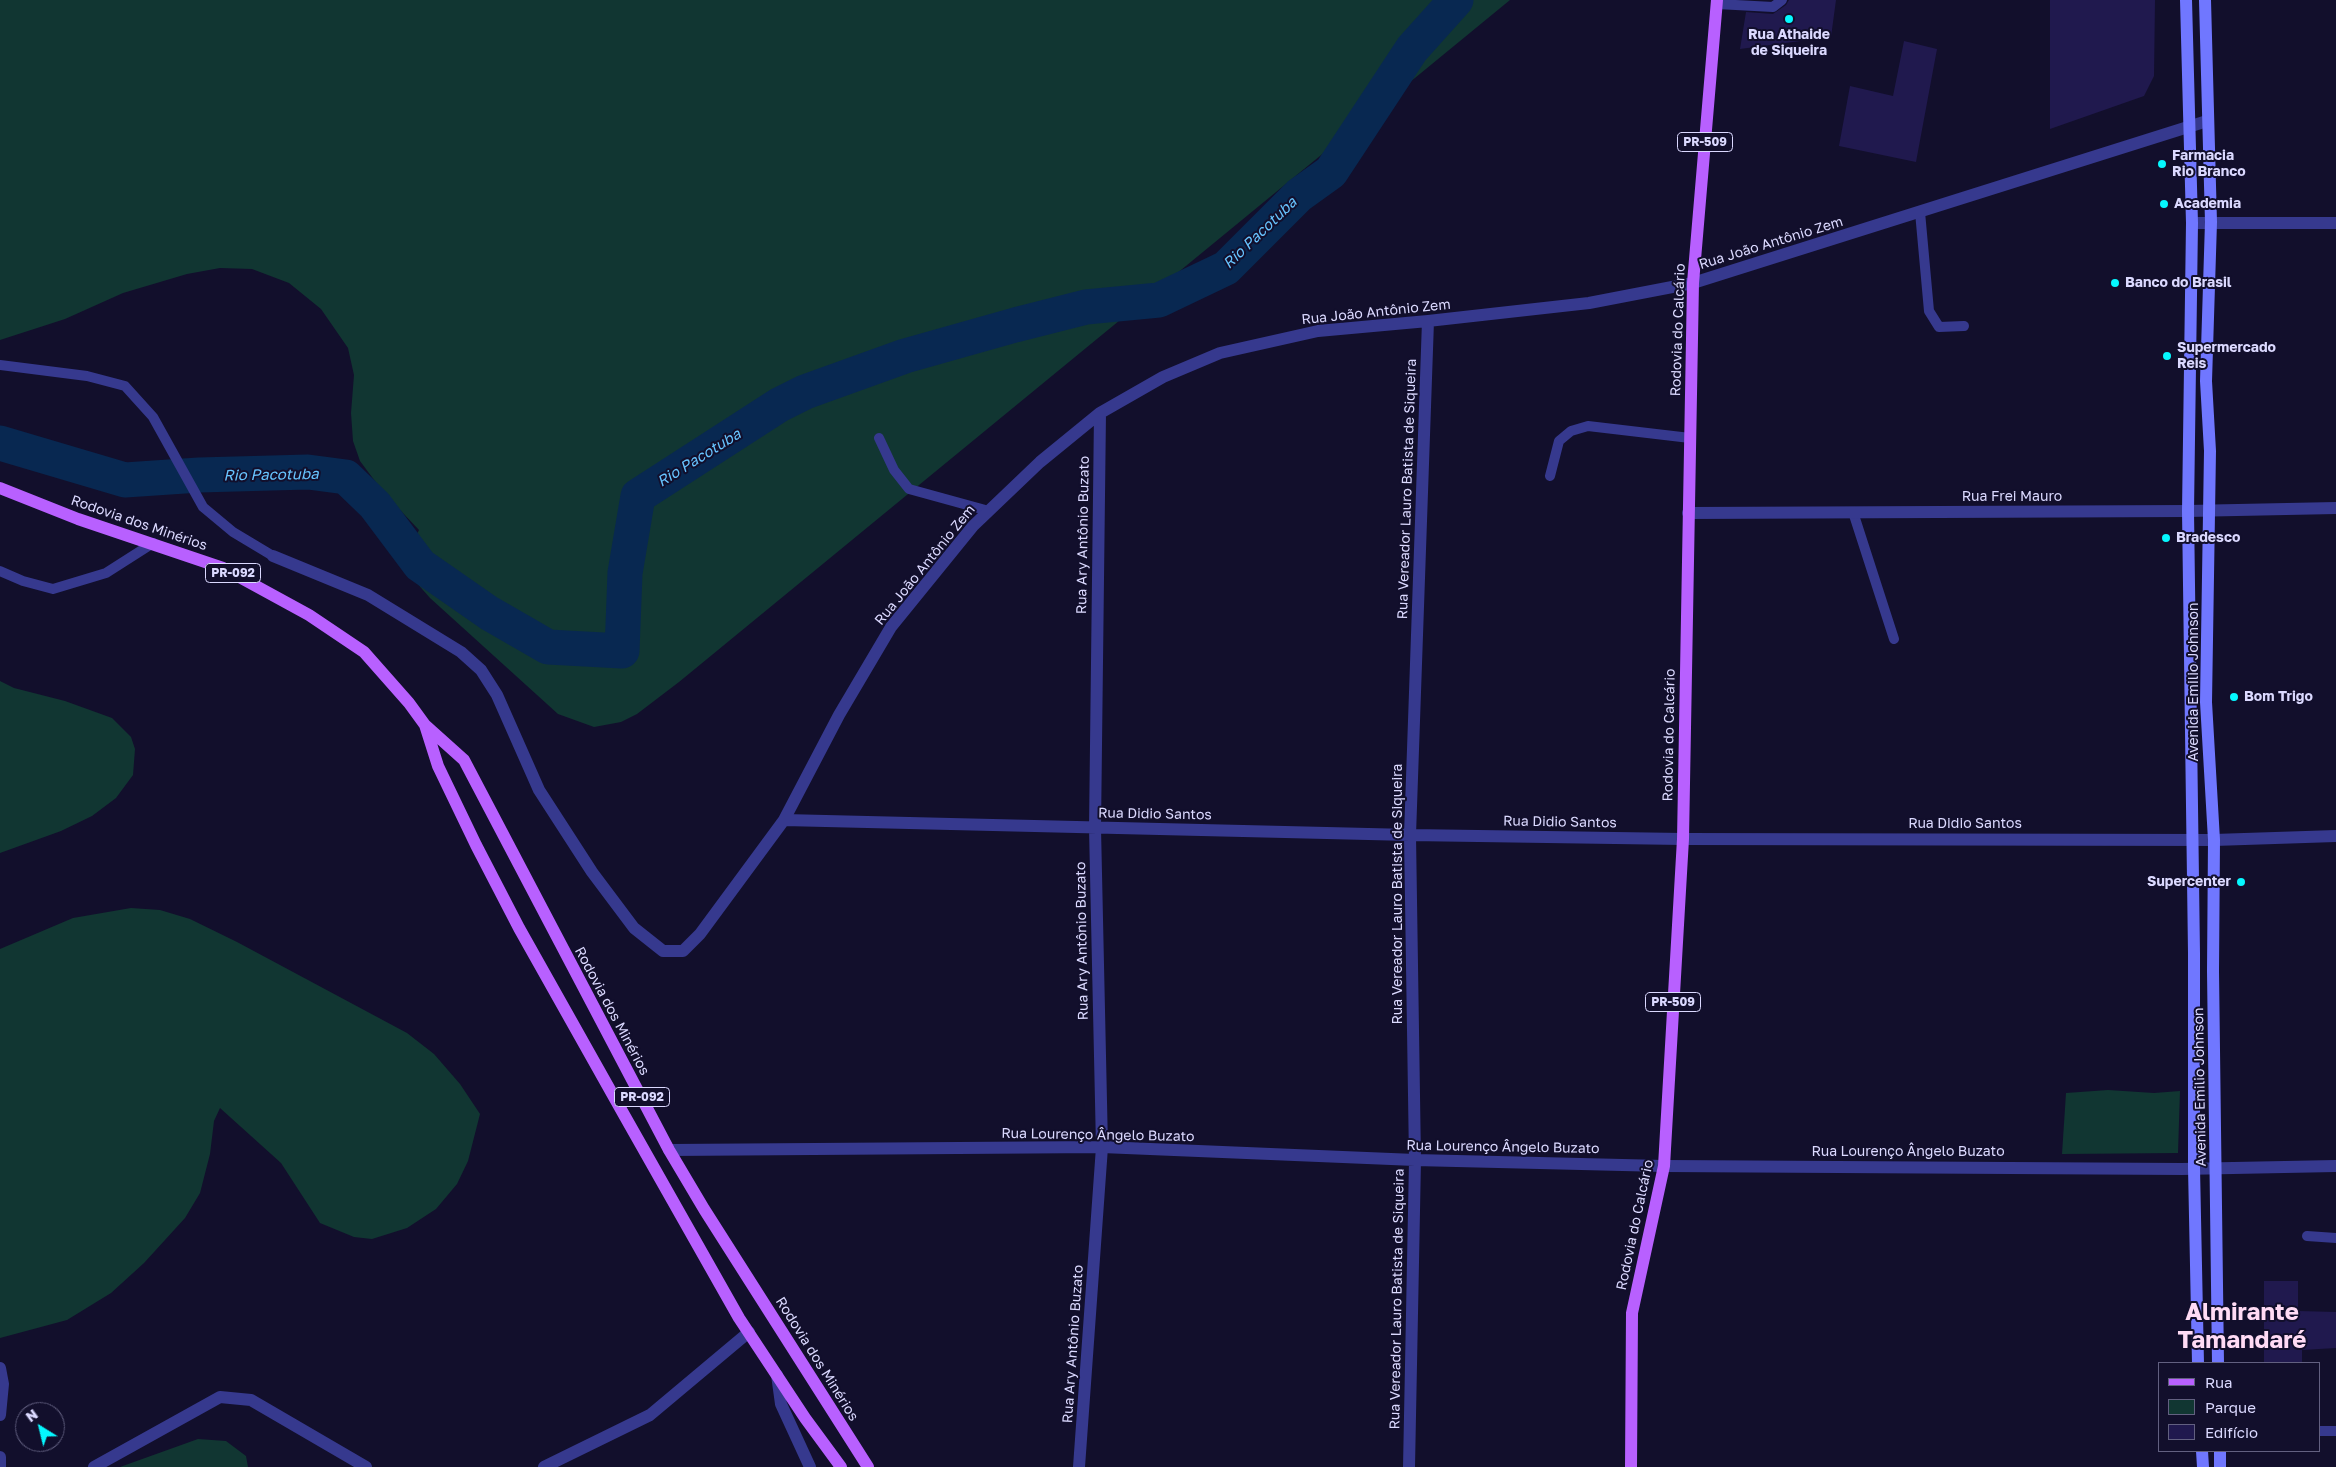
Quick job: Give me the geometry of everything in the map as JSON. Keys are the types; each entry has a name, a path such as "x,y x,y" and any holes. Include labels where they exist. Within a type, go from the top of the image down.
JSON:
{"main road":[{"name":"Avenida Emilio Johnson","path":"2186,0 2192,223 2188,511 2194,1168 2198,1362"},
{"name":"Avenida Emilio Johnson","path":"2204,0 2211,222 2206,381 2210,451 2206,702 2214,840 2218,1362"},
{"name":"Rodovia do Calcário","path":"1631,1467 1632,1314 1664,1166 1683,839 1693,283 1717,2"},
{"name":"Rodovia dos Minérios","path":"0,488 78,519 223,568 309,615 364,652 409,703 425,725 464,760 670,1150 704,1209 868,1467"},
{"name":"Rodovia dos Minérios","path":"425,725 438,766 519,928 749,1332 805,1418 841,1467"},
{"path":"2202,1452 2203,1467"},
{"path":"2220,1452 2220,1467"}],"street":[{"name":"Rua João Antônio Zem","path":"273,556 368,595 461,652 482,670 497,695 539,790 592,872 634,928 663,951 683,951 700,934 784,820 839,714 891,628 973,526 1040,462 1100,413 1163,377 1220,353 1318,331 1589,303 1693,283 2207,122"},
{"path":"2192,223 2336,223"},
{"name":"Rua Vereador Lauro Batista de Siqueira","path":"1409,1467 1415,1160 1410,835 1428,321"},
{"name":"Rua Ary Antônio Buzato","path":"1079,1467 1102,1147 1094,828 1100,413"},
{"name":"Rua Frei Mauro","path":"1688,513 2188,511 2208,509 2336,508"},
{"name":"Rua Didio Santos","path":"784,820 1410,835 1683,839 2214,840 2336,836"},
{"name":"Rua Lourenço Ângelo Buzato","path":"670,1150 1102,1147 1415,1160 1664,1166 2194,1168 2336,1166"},
{"path":"544,1467 650,1415 749,1332"},
{"path":"0,1368 3,1384 0,1414"},
{"path":"777,1375 781,1404 810,1467"},
{"path":"94,1467 220,1397 251,1400 366,1467"},
{"path":"0,1457 0,1467"}],"lane":[{"path":"1717,2 1773,7 1782,0"},
{"path":"1920,212 1928,311 1939,327 1964,326"},
{"path":"0,365 87,376 125,386 153,417 203,507 233,532 273,556"},
{"path":"1550,476 1560,441 1570,431 1588,426 1690,438"},
{"path":"879,438 894,470 909,489 989,511"},
{"path":"1853,512 1894,639"},
{"path":"0,570 22,581 53,589 106,573 153,543"},
{"path":"2307,1236 2336,1238"},
{"path":"2321,1431 2336,1431"}],"green space":[{"path":"0,0 1510,0 679,682 637,714 621,722 594,727 558,714 430,598 408,573 408,552 419,530 383,492 360,461 353,441 351,413 354,375 348,348 321,309 289,283 252,269 220,268 187,274 123,293 65,319 0,340"},
{"path":"0,681 14,688 65,701 112,718 131,737 135,749 133,775 116,798 92,816 61,831 0,853"},
{"path":"131,908 160,910 190,919 407,1033 434,1054 460,1084 480,1114 468,1161 457,1184 436,1209 407,1228 372,1239 354,1237 320,1223 281,1163 220,1108 214,1121 210,1154 200,1193 185,1218 144,1263 111,1293 67,1320 0,1338 0,949 73,918"},
{"path":"2108,1090 2154,1093 2180,1091 2178,1153 2062,1154 2066,1093"},
{"path":"198,1439 226,1441 246,1456 248,1467 120,1467"}],"building":[{"name":"Rua Athaide de Siqueira","path":"1789,0 1836,0 1831,37 1740,49 1746,12 1773,14 1786,5"},
{"path":"2050,0 2155,0 2154,76 2144,96 2050,129"},
{"path":"1904,41 1937,49 1916,162 1839,146 1850,86 1893,96"},
{"path":"2264,1281 2298,1281 2298,1311 2336,1312 2336,1348 2302,1350 2302,1362 2264,1362"}],"waterway":[{"name":"Rio Pacotuba","path":"0,443 125,480 199,475 308,472 346,477 375,505 420,565 489,613 548,647 622,651 625,573 638,496 779,405 805,392 905,356 1015,325 1086,307 1159,300 1226,268 1299,195 1331,172 1412,49 1456,0"}],"place":[{"name":"Rua Athaide de Siqueira","path":"1789,19"},
{"name":"Farmacia Rio Branco","path":"2162,164"},
{"name":"Academia","path":"2164,204"},
{"name":"Banco do Brasil","path":"2115,283"},
{"name":"Supermercado Reis","path":"2167,356"},
{"name":"Bradesco","path":"2166,538"},
{"name":"Bom Trigo","path":"2234,697"},
{"name":"Supercenter","path":"2241,882"}],"district":[{"name":"Almirante Tamandaré","path":"2242,1326"}]}
